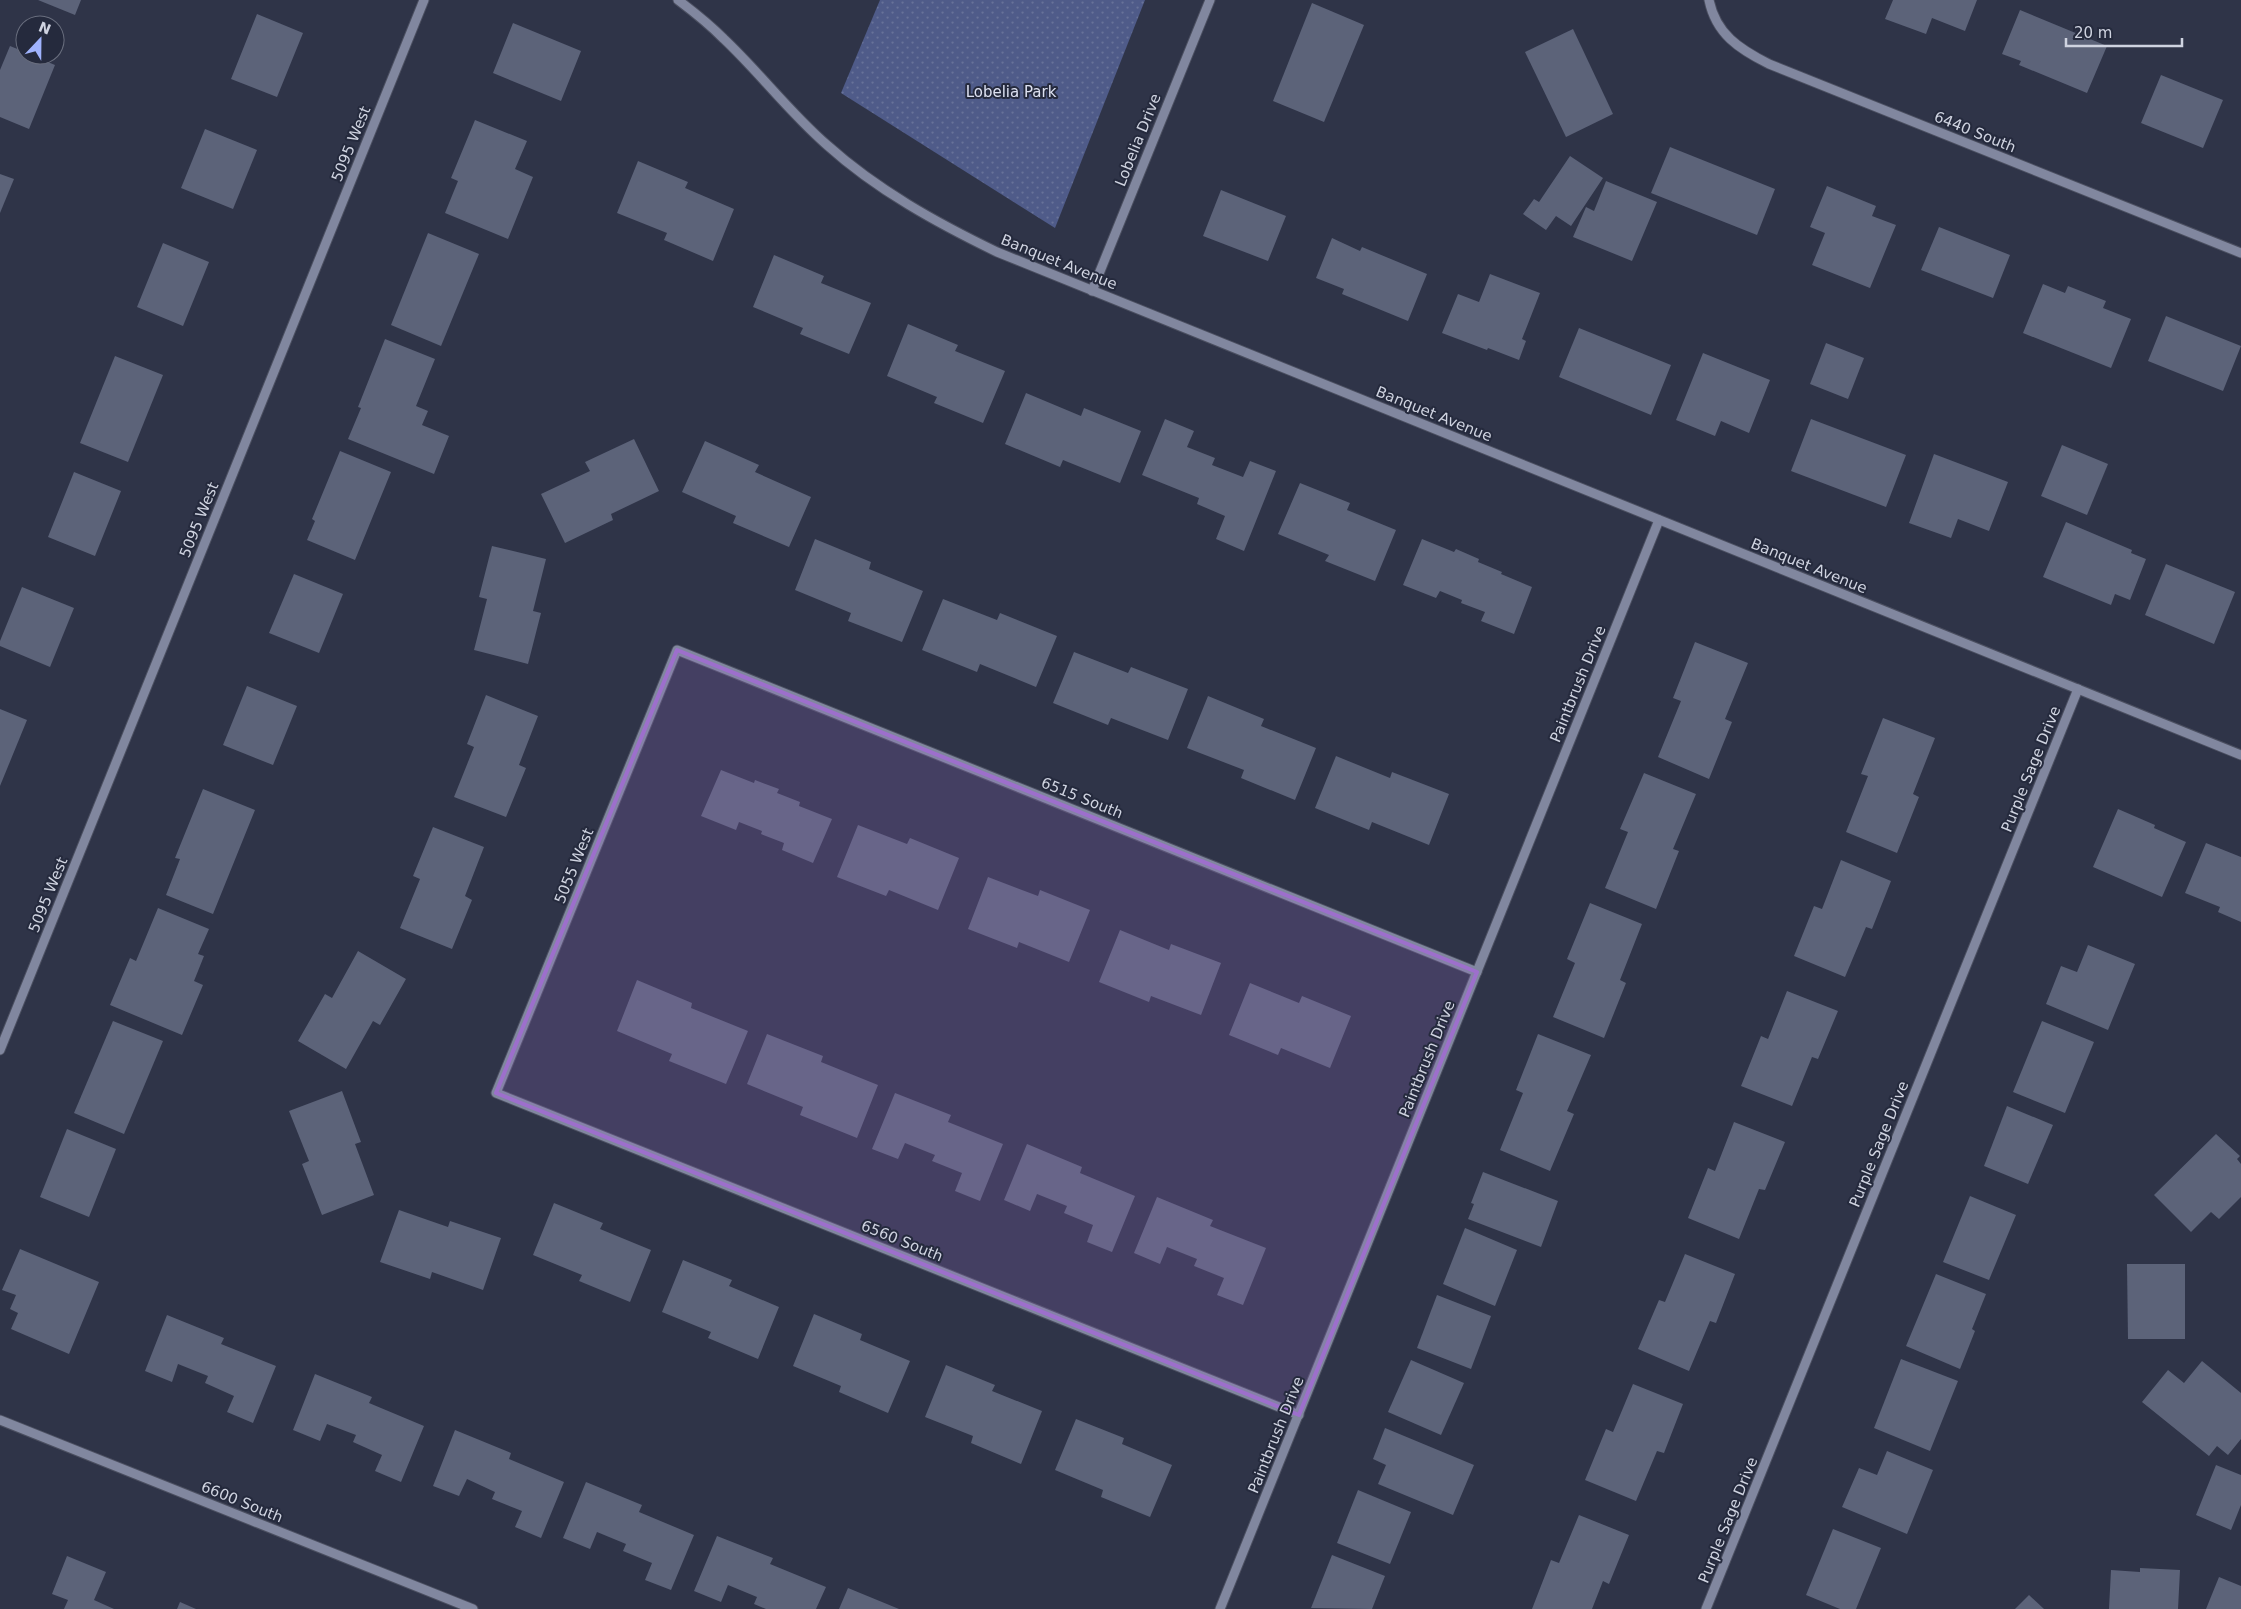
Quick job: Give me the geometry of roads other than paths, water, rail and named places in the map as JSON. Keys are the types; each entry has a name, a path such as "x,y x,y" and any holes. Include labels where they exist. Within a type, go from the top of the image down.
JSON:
{"street":[{"name":"5095 West","path":"0,1050 424,0"},
{"name":"Banquet Avenue","path":"678,0 725,40 793,114 828,146 910,207 996,252 2241,755"},
{"name":"Lobelia Drive","path":"1092,291 1210,0"},
{"name":"6440 South","path":"1709,0 1712,15 1735,45 1769,64 2241,253"},
{"name":"Paintbrush Drive","path":"1220,1609 1659,520"},
{"name":"6515 South","path":"677,650 1477,972"},
{"name":"5055 West","path":"496,1093 677,650"},
{"name":"Purple Sage Drive","path":"1706,1609 2078,689"},
{"name":"6560 South","path":"496,1093 1299,1415"},
{"name":"6600 South","path":"0,1420 473,1609"}],"park label":[{"name":"Lobelia Park","path":"1011,92"}]}
